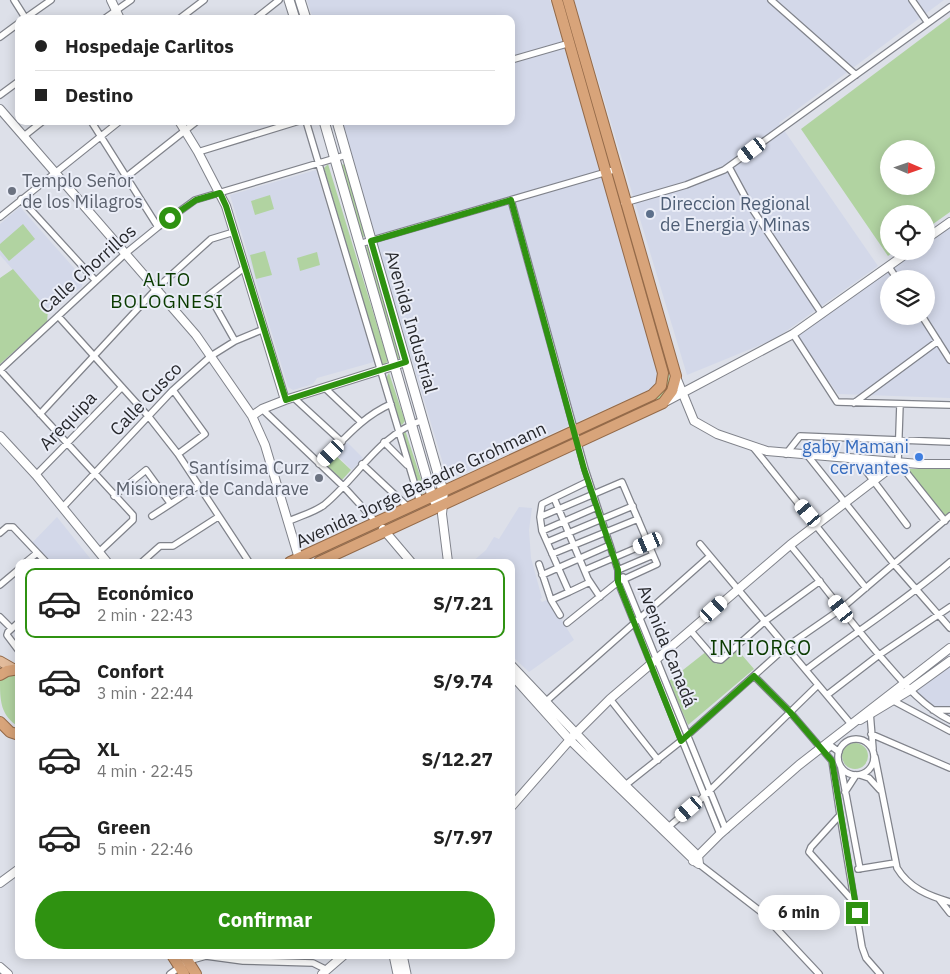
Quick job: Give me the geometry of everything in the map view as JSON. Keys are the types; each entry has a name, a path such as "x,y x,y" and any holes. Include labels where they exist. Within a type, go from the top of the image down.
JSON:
{"highway":[{"name":"Avenida Jorge Basadre Grohmann","path":"326,559 441,505 480,481 652,395 658,389 663,374 556,0"},
{"path":"568,0 676,376 672,391 663,403"},
{"path":"650,331 662,328"},
{"name":"Avenida Jorge Basadre Grohmann","path":"300,559 443,491 480,481 579,443 663,403"},
{"path":"0,675 15,669"},
{"path":"0,722 10,733"},
{"path":"184,964 196,974"}],"main road":[{"path":"289,0 294,15"},
{"path":"300,0 305,15"},
{"name":"Avenida Industrial","path":"325,125 432,496 441,505"},
{"name":"Avenida Industrial","path":"338,125 443,491 441,505"},
{"path":"0,661 15,668"},
{"path":"395,959 398,974"},
{"path":"403,959 406,974"}],"street":[{"path":"14,0 23,15"},
{"path":"29,15 51,0"},
{"path":"111,0 118,15"},
{"path":"109,15 131,0"},
{"path":"184,15 204,0"},
{"path":"260,15 279,0"},
{"path":"771,0 856,75"},
{"path":"912,0 928,23"},
{"path":"615,206 707,178 729,167 950,7"},
{"path":"0,37 15,26"},
{"path":"515,59 580,41"},
{"path":"0,95 15,84"},
{"path":"0,108 157,288 211,356 252,416 265,445 289,521 296,559"},
{"path":"24,136 38,125"},
{"path":"93,125 125,178 158,226"},
{"path":"0,217 115,125"},
{"path":"181,125 220,193 286,400"},
{"path":"125,178 193,125"},
{"path":"268,125 270,130"},
{"path":"198,152 286,125"},
{"path":"307,125 420,502"},
{"name":"Calle Chorrillos","path":"0,370 126,253 158,226 196,200 346,155"},
{"path":"729,167 749,204 822,314"},
{"path":"359,244 617,169"},
{"path":"21,199 95,280"},
{"path":"511,200 589,481 618,570 653,555"},
{"path":"935,233 950,222"},
{"path":"40,414 157,288 211,239 234,232"},
{"path":"663,403 793,334 898,260"},
{"path":"235,340 209,295 245,267"},
{"path":"58,316 149,417 178,454 247,559"},
{"path":"928,325 950,360"},
{"name":"Calle Cusco","path":"63,508 173,390 211,356 235,340 264,329"},
{"path":"793,334 837,402 950,405"},
{"path":"854,402 938,341"},
{"path":"252,416 262,409 286,400 406,362"},
{"path":"0,370 134,518 99,552"},
{"path":"676,376 682,383 692,386"},
{"path":"676,376 694,421 752,446 786,454 950,464"},
{"name":"Arequipa","path":"36,475 122,387"},
{"path":"326,388 361,422"},
{"path":"173,390 205,434 178,454"},
{"path":"294,398 342,442"},
{"path":"663,403 678,401 688,408"},
{"path":"319,464 374,411 391,404"},
{"path":"900,404 898,462 945,521"},
{"path":"262,409 343,486 408,559"},
{"path":"289,521 323,506 384,442 399,430 423,420"},
{"path":"0,436 36,475 105,559"},
{"path":"786,454 800,436 950,442"},
{"path":"384,442 408,466"},
{"path":"752,446 817,523 866,588"},
{"path":"808,456 894,564 950,628"},
{"path":"857,459 907,525"},
{"path":"515,802 572,737 653,660 817,523 898,462"},
{"path":"362,464 408,507"},
{"path":"114,496 146,470 170,503"},
{"path":"569,592 542,531 540,517 542,504 589,481"},
{"path":"540,517 622,482 657,562 656,565 618,582 567,623"},
{"path":"152,516 198,486"},
{"path":"554,498 590,582 600,597"},
{"path":"441,505 448,559"},
{"path":"547,542 632,506"},
{"path":"542,531 597,507"},
{"path":"623,788 687,736 786,647 841,609 950,516"},
{"path":"145,559 160,546 173,546 218,517"},
{"path":"552,554 638,519"},
{"path":"0,533 7,527 13,527 43,559"},
{"path":"585,570 648,543"},
{"path":"700,544 828,695 848,726"},
{"path":"542,575 610,545"},
{"path":"790,545 858,630 910,690 931,710 950,720"},
{"path":"30,559 37,553"},
{"path":"542,704 710,556"},
{"path":"806,670 858,630 917,591 950,562"},
{"path":"539,564 551,600 560,615"},
{"name":"Avenida Canadá","path":"618,570 624,578 640,616 681,741 704,796 723,832"},
{"name":"Avenida Canadá","path":"618,570 618,582 634,622 687,736 709,790 723,832"},
{"path":"0,585 15,572"},
{"path":"690,630 715,659 724,659 765,621 820,581"},
{"path":"551,600 590,582"},
{"path":"828,695 879,655 950,607"},
{"path":"0,617 11,628"},
{"path":"15,625 7,635 15,646"},
{"path":"697,860 723,832 827,747 848,726 890,698 904,683 950,648"},
{"path":"890,698 910,690 950,661"},
{"path":"515,670 542,704"},
{"path":"754,676 827,747 839,751"},
{"path":"515,678 697,860 760,911 819,974"},
{"path":"666,829 704,796 818,684"},
{"path":"890,698 950,731"},
{"path":"610,699 658,760"},
{"path":"931,710 950,710"},
{"path":"870,712 872,742 895,864 910,885 939,899 950,901"},
{"path":"848,726 840,740 840,764 860,869"},
{"path":"871,734 881,740 926,756 950,768"},
{"path":"839,751 845,742 853,739"},
{"path":"827,747 840,740 864,740 874,754 872,767 857,775 845,792"},
{"path":"872,742 881,740"},
{"path":"827,747 836,776 840,816 851,870 854,902 866,958 880,974"},
{"path":"840,764 846,772 869,778 878,786 884,801"},
{"path":"840,816 811,847 809,852 854,902"},
{"path":"851,870 895,864"},
{"path":"0,883 15,872"},
{"path":"939,899 950,913"},
{"path":"170,974 184,964 198,959"},
{"path":"228,959 313,963 324,972 339,959"},
{"path":"0,967 8,974"}],"shaded area":[{"path":"307,0 550,0 660,374 653,388 448,480 341,125 515,125 515,15 312,15"},
{"path":"574,0 944,0 779,123 878,266 775,339 687,375"},
{"path":"316,170 374,362 317,378 313,384 293,390 288,387 230,195"},
{"path":"20,207 82,277 82,287 48,310 0,255 0,224"},
{"path":"947,227 950,229 950,398 838,394 795,334 880,275 880,325 935,325 935,270 887,270 901,260 935,260 935,236"},
{"path":"347,442 363,458 352,470 336,454"},
{"path":"519,507 532,508 529,530 531,558 542,598 540,599 542,602 549,599 574,640 529,672 515,659 515,559 476,559 486,550 494,537 499,539"},
{"path":"57,517 91,559 45,559 31,544"},
{"path":"950,661 950,715 934,707 914,689"}],"green space":[{"path":"950,17 950,212 935,223 935,205 880,205 880,244 801,129"},
{"path":"328,164 388,361 384,365 382,364 324,168"},
{"path":"340,164 346,165 366,234 362,239"},
{"path":"270,195 274,209 255,215 251,201"},
{"path":"23,224 35,239 9,261 0,250 0,244"},
{"path":"364,246 370,247 401,356 397,361"},
{"path":"265,251 272,275 256,279 250,255"},
{"path":"317,252 320,265 300,271 297,258"},
{"path":"13,269 48,310 47,322 0,364 0,278"},
{"path":"657,331 665,351 669,369 668,386 664,394 658,402 582,436 581,433 660,393 654,332"},
{"path":"389,373 405,421 402,425 399,423 386,378"},
{"path":"405,430 425,491 421,495 402,435"},
{"path":"335,455 351,470 342,480 326,465"},
{"path":"906,469 950,469 950,513 945,518"},
{"path":"736,648 754,669 688,725 669,681 707,651 716,664"},
{"path":"11,673 15,674 15,724 8,718 2,707 0,678"},
{"path":"855,743 864,747 868,756 864,765 855,769 846,765 842,756 846,747"}],"place":[{"name":"Templo Señor de los Milagros","path":"12,191"},
{"name":"Direccion Regional de Energia y Minas","path":"650,214"},
{"name":"gaby Mamani cervantes","path":"919,457"},
{"name":"Santísima Curz Misionera de Candarave","path":"319,478"}],"district":[{"name":"ALTO BOLOGNESI","path":"167,290"},
{"name":"INTIORCO","path":"761,648"}],"route":[{"path":"170,218 196,200 220,193 226,206 286,400 406,362 371,241 511,200 576,432 584,469 618,570 618,582 681,741 754,676 826,751 832,761 836,776 840,816 851,870 857,913"}]}
